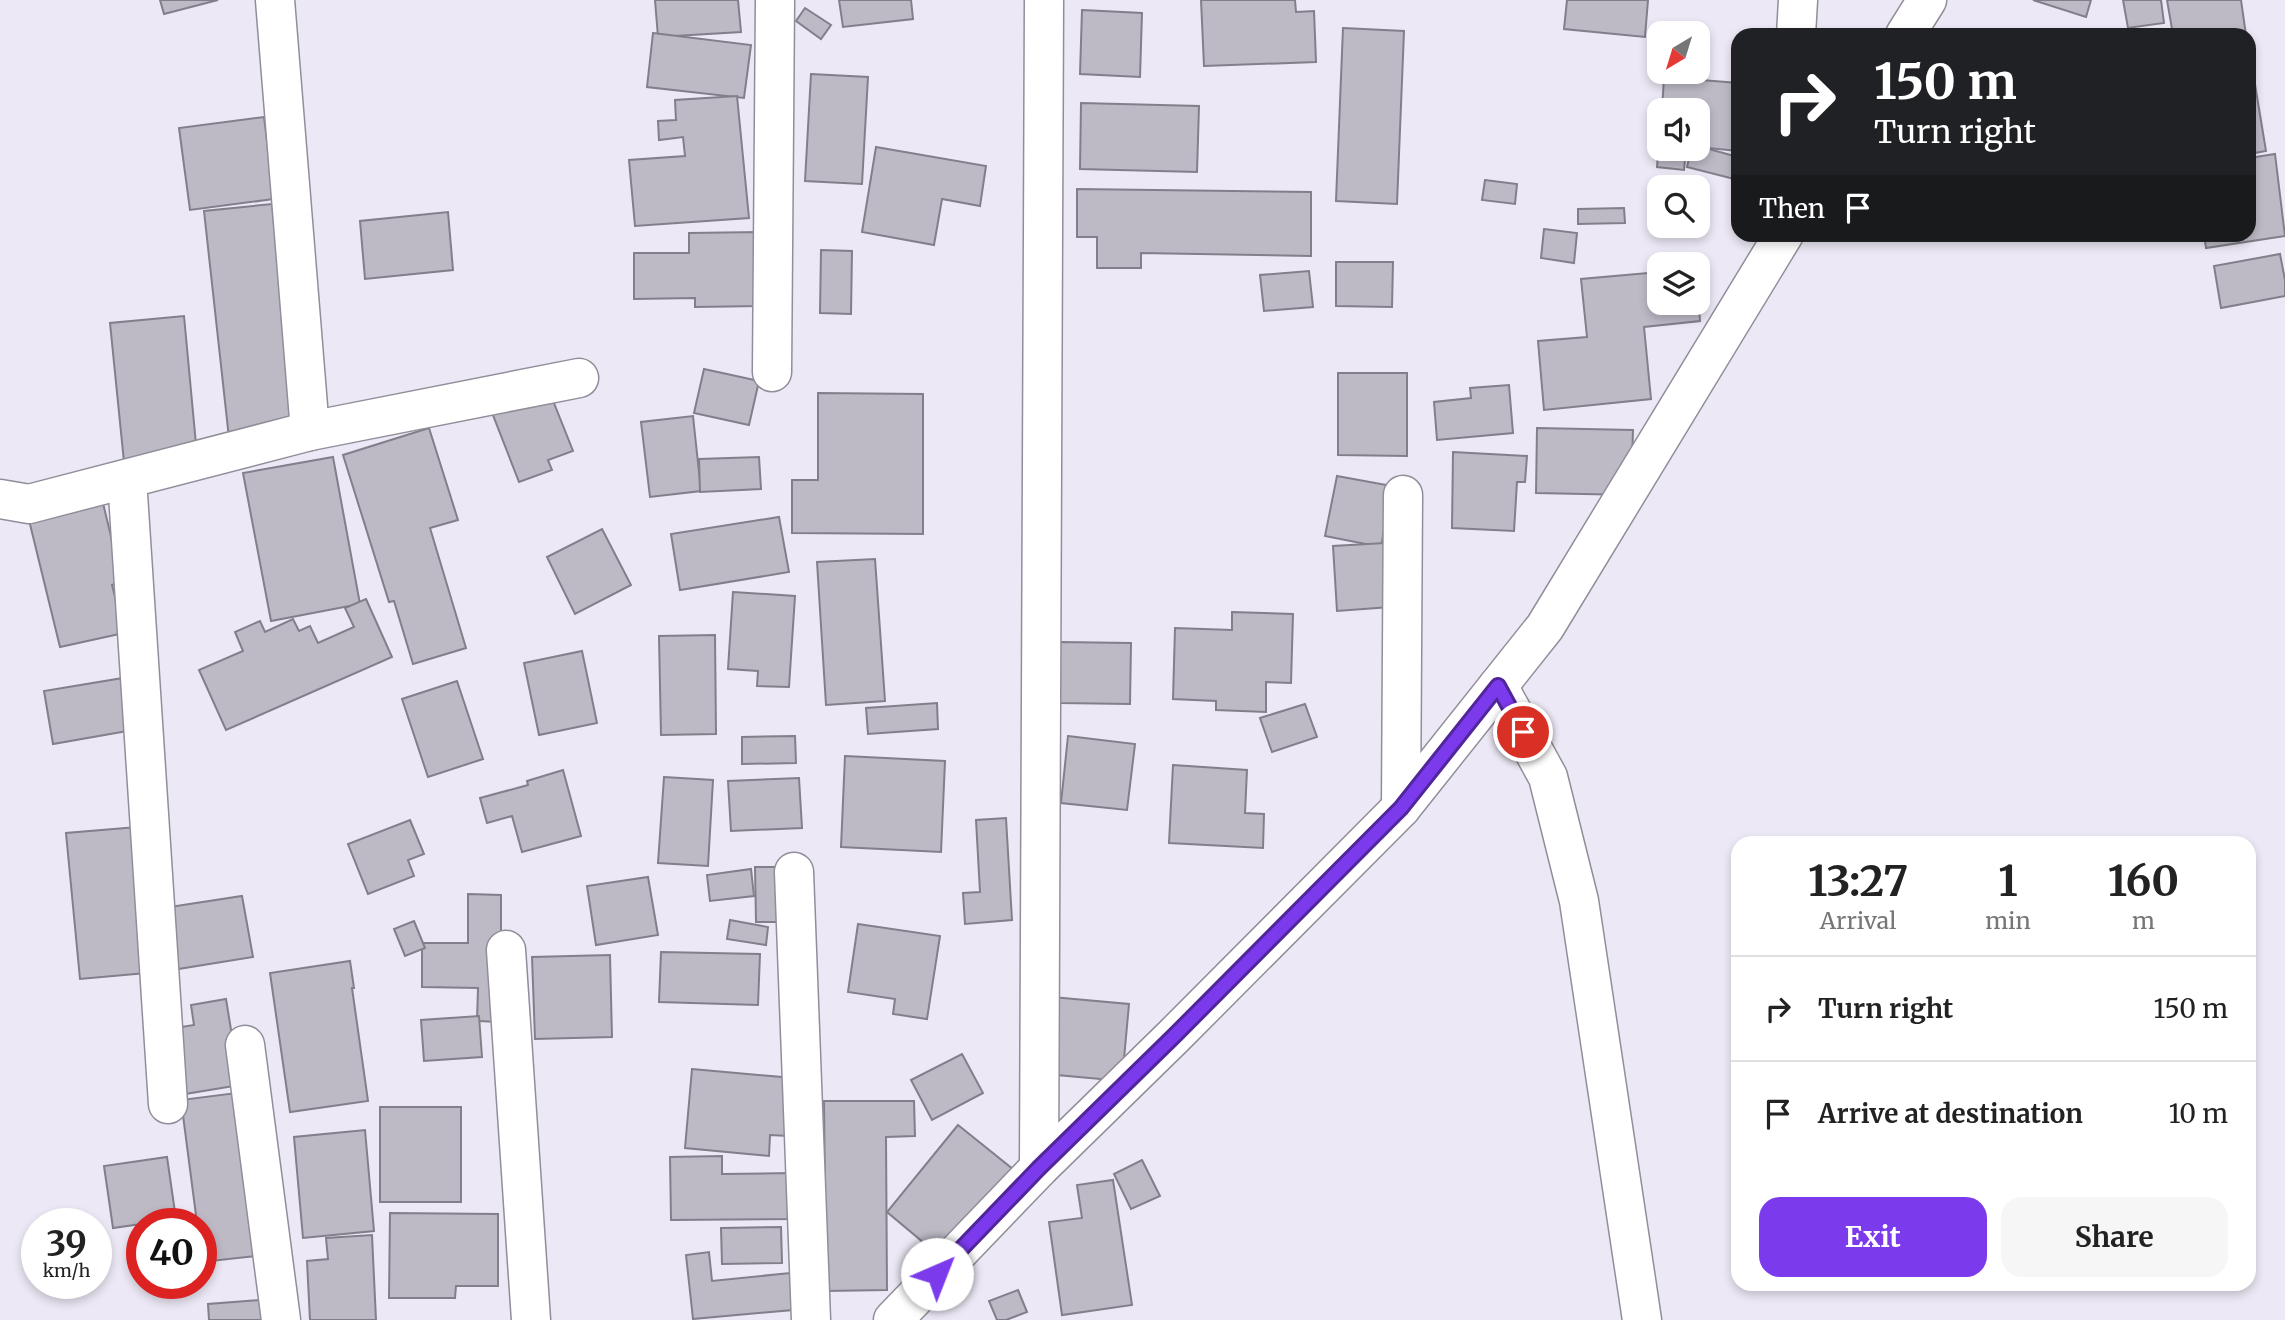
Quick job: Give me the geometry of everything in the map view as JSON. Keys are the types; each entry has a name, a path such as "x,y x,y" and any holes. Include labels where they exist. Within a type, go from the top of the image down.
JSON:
{"street":[{"path":"275,0 310,431"},
{"path":"772,372 775,0"},
{"path":"1039,1168 1044,0"},
{"path":"1796,28 1798,0"},
{"path":"1909,28 1927,0"},
{"path":"893,1320 924,1306 1039,1168 1401,808 1545,627 1779,242"},
{"path":"0,499 29,504 310,431 579,378"},
{"path":"127,479 169,1104"},
{"path":"1401,808 1403,495"},
{"path":"1498,686 1548,777 1579,901 1642,1320"},
{"path":"794,872 811,1320"},
{"path":"506,950 531,1320"},
{"path":"245,1045 281,1320"}],"building":[{"path":"160,0 218,0 164,14"},
{"path":"655,0 738,0 741,32 658,37"},
{"path":"839,0 911,0 913,19 843,27"},
{"path":"1201,0 1295,0 1296,12 1314,11 1316,62 1204,66"},
{"path":"1567,0 1648,0 1645,37 1564,29"},
{"path":"2033,0 2091,0 2086,17"},
{"path":"2123,0 2161,0 2164,23 2128,28"},
{"path":"2167,0 2241,0 2245,28 2172,28"},
{"path":"805,8 831,25 821,39 796,21"},
{"path":"1082,10 1142,13 1140,77 1080,74"},
{"path":"1343,28 1404,31 1397,204 1336,201"},
{"path":"653,33 751,45 744,98 647,87"},
{"path":"811,74 868,77 862,184 805,181"},
{"path":"1710,81 1731,82 1731,150 1710,148 1710,98 1663,98 1664,84 1710,84"},
{"path":"2256,90 2266,151 2256,153"},
{"path":"737,96 749,218 635,226 629,160 685,156 683,137 659,140 658,121 676,120 675,100"},
{"path":"1081,103 1199,106 1197,172 1080,169"},
{"path":"264,117 274,199 190,210 179,128"},
{"path":"876,147 986,166 980,206 942,199 934,245 862,232"},
{"path":"1710,149 1731,155 1731,178 1687,167 1688,161 1710,161"},
{"path":"2275,154 2285,236 2256,240 2256,157"},
{"path":"1657,161 1685,161 1684,170 1657,167"},
{"path":"1485,180 1517,184 1515,204 1482,200"},
{"path":"1077,189 1311,192 1311,256 1141,253 1141,268 1097,268 1097,237 1077,237"},
{"path":"272,204 297,431 229,438 204,211"},
{"path":"1624,208 1625,223 1578,224 1578,209"},
{"path":"448,212 453,270 365,279 360,221"},
{"path":"1544,229 1577,233 1574,263 1541,258"},
{"path":"760,232 760,306 695,307 695,298 634,299 634,253 689,253 689,233"},
{"path":"2205,242 2246,242 2206,248"},
{"path":"821,250 852,251 851,314 820,313"},
{"path":"2280,254 2285,296 2221,308 2214,266"},
{"path":"1336,262 1393,262 1392,307 1336,306"},
{"path":"1309,271 1313,307 1264,311 1260,275"},
{"path":"1647,273 1647,315 1700,315 1700,321 1644,327 1651,399 1544,410 1538,341 1587,337 1581,279"},
{"path":"184,316 197,455 124,462 110,323"},
{"path":"704,369 759,381 749,425 694,413"},
{"path":"1338,373 1407,373 1407,456 1338,455"},
{"path":"1509,385 1513,433 1437,440 1434,402 1471,398 1470,388"},
{"path":"548,388 573,451 548,460 552,470 519,482 491,410"},
{"path":"818,393 923,394 923,534 792,533 792,480 818,480"},
{"path":"693,416 701,491 650,497 641,422"},
{"path":"429,428 458,520 430,528 466,648 413,664 394,601 389,602 343,455"},
{"path":"1537,428 1633,430 1631,495 1536,493"},
{"path":"1453,452 1527,456 1525,482 1517,482 1514,531 1452,528"},
{"path":"333,457 360,604 271,621 243,473"},
{"path":"759,457 761,489 700,492 699,459"},
{"path":"1337,476 1392,486 1381,547 1325,536"},
{"path":"102,499 122,582 112,585 124,633 60,647 28,516"},
{"path":"779,517 789,572 680,590 671,534"},
{"path":"602,529 631,585 575,614 547,557"},
{"path":"1385,543 1390,607 1337,611 1333,546"},
{"path":"875,559 885,701 826,705 817,562"},
{"path":"733,592 795,596 789,687 757,686 758,671 728,669"},
{"path":"366,599 392,657 226,730 199,670 243,651 235,632 260,621 265,632 293,619 299,631 310,626 318,643 354,627 345,608"},
{"path":"1232,612 1293,614 1291,683 1266,682 1266,712 1216,710 1216,701 1173,699 1175,628 1232,630"},
{"path":"715,635 716,734 661,735 659,636"},
{"path":"1060,642 1131,643 1130,704 1060,703"},
{"path":"582,651 597,723 539,735 524,663"},
{"path":"129,677 139,729 53,744 44,691"},
{"path":"457,681 483,759 428,777 402,699"},
{"path":"937,703 938,729 868,734 866,708"},
{"path":"1305,704 1317,737 1272,752 1260,718"},
{"path":"795,736 796,763 742,764 742,737"},
{"path":"1068,736 1135,744 1127,810 1061,803"},
{"path":"845,756 945,761 941,852 841,847"},
{"path":"1173,765 1247,770 1245,813 1264,814 1263,848 1169,843"},
{"path":"563,770 581,836 522,852 512,816 487,823 480,798 528,785 527,781"},
{"path":"664,777 713,780 708,866 658,863"},
{"path":"799,778 802,828 731,831 728,781"},
{"path":"1006,818 1012,920 965,924 963,893 980,892 976,820"},
{"path":"410,820 424,854 408,860 414,876 368,894 348,844"},
{"path":"149,826 146,973 80,979 66,833"},
{"path":"755,867 785,867 786,922 756,922"},
{"path":"751,869 754,896 710,901 707,875"},
{"path":"648,877 658,935 596,945 587,886"},
{"path":"468,894 501,895 501,1022 477,1021 478,988 422,987 422,943 468,943"},
{"path":"242,896 253,957 172,970 163,908"},
{"path":"730,920 768,927 766,945 727,939"},
{"path":"414,921 425,948 405,956 394,929"},
{"path":"858,924 940,936 927,1019 893,1014 895,999 848,992"},
{"path":"661,952 760,954 758,1005 659,1002"},
{"path":"610,955 612,1037 535,1039 532,957"},
{"path":"350,961 368,1101 290,1112 270,973"},
{"path":"1052,997 1129,1004 1122,1081 1046,1074"},
{"path":"226,999 240,1085 185,1094 175,1028 194,1025 191,1005"},
{"path":"479,1016 482,1057 424,1061 421,1020"},
{"path":"962,1054 983,1093 932,1120 911,1080"},
{"path":"692,1069 793,1078 788,1136 770,1135 769,1156 685,1148"},
{"path":"236,1093 257,1256 217,1260 217,1208 195,1208 181,1100"},
{"path":"824,1101 914,1101 915,1136 886,1137 887,1290 826,1291"},
{"path":"380,1107 461,1107 461,1202 380,1202"},
{"path":"958,1125 1014,1170 942,1258 887,1212"},
{"path":"365,1130 374,1231 303,1238 294,1137"},
{"path":"722,1156 722,1174 792,1173 793,1219 671,1220 670,1157"},
{"path":"167,1157 174,1208 126,1208 126,1226 113,1228 104,1166"},
{"path":"1142,1160 1160,1196 1131,1209 1114,1174"},
{"path":"1113,1180 1132,1305 1062,1315 1049,1222 1082,1218 1077,1185"},
{"path":"390,1213 498,1214 498,1286 456,1286 455,1298 389,1298"},
{"path":"781,1227 782,1263 722,1264 721,1228"},
{"path":"372,1235 376,1320 310,1320 307,1261 328,1259 326,1238"},
{"path":"709,1252 712,1281 790,1273 793,1310 693,1319 686,1255"},
{"path":"1018,1290 1027,1312 1006,1320 997,1320 989,1301"},
{"path":"260,1300 262,1320 209,1320 208,1304"}],"route":[{"path":"937,1274 1039,1168 1401,808 1498,686 1523,732"}]}
